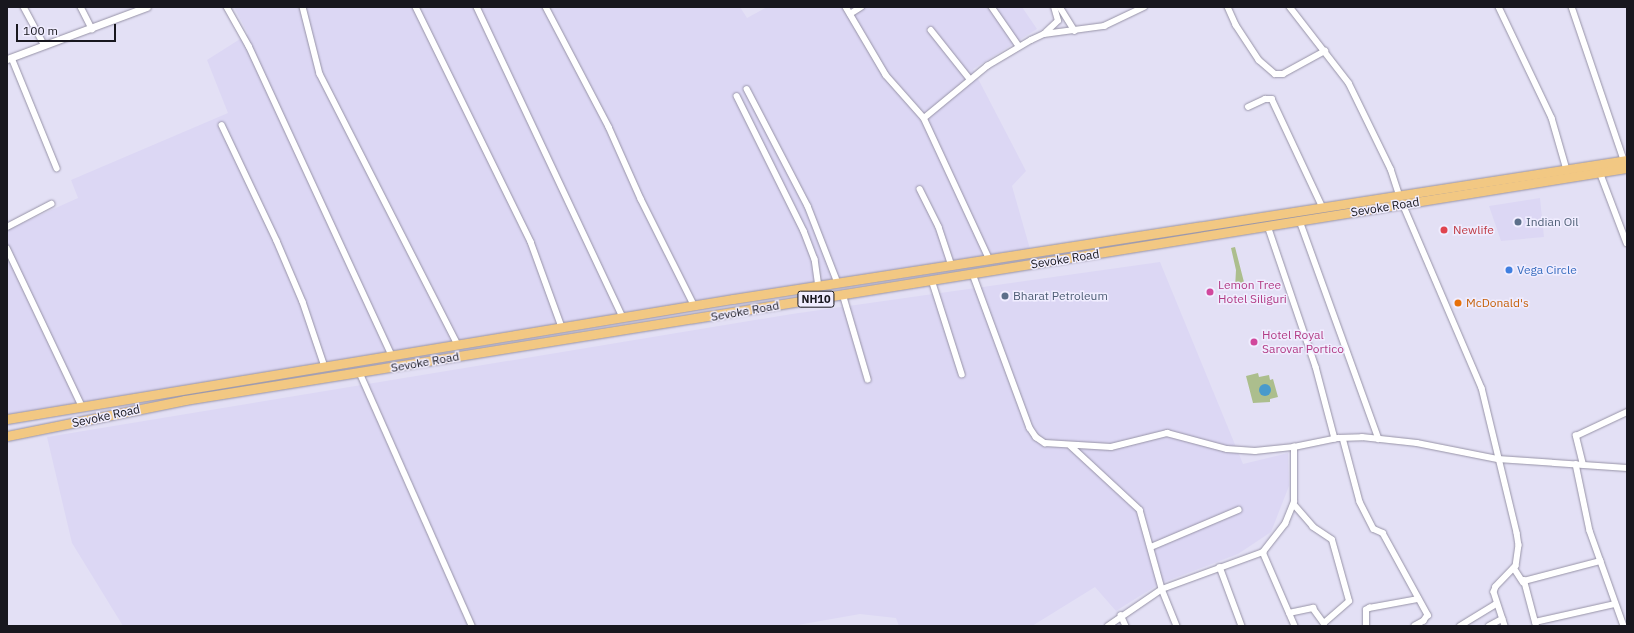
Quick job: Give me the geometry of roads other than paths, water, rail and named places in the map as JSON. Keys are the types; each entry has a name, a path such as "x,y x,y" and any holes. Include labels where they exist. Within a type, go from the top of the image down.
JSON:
{"highway":[{"name":"Sevoke Road","path":"7,436 109,414 842,294 1300,222 1401,200 1567,170 1626,163"},
{"name":"Sevoke Road","path":"7,419 694,305 1323,208 1401,200 1600,172 1626,163"}],"street":[{"path":"24,7 45,46"},
{"path":"81,7 92,29"},
{"path":"57,168 9,59 92,29 135,9 147,7"},
{"path":"227,7 249,46 392,356"},
{"path":"303,7 320,74 458,345"},
{"path":"416,7 531,242 562,328"},
{"path":"478,7 623,317"},
{"path":"546,7 609,127 641,199 694,305"},
{"path":"846,7 891,81 924,118 990,260"},
{"path":"850,14 861,7"},
{"path":"992,7 1019,46"},
{"path":"924,118 970,79 1019,46 1044,34 1058,21 1054,7"},
{"path":"1060,7 1075,30"},
{"path":"1044,34 1104,26 1144,7"},
{"path":"1228,7 1236,25 1259,60 1275,74 1283,74 1325,51"},
{"path":"1290,7 1349,83 1362,108 1391,169 1401,200 1482,388 1519,545 1514,568 1494,589 1496,604 1505,626"},
{"path":"1499,7 1552,118 1567,170"},
{"path":"1572,7 1626,163"},
{"path":"931,30 970,79"},
{"path":"747,89 808,206 838,283"},
{"path":"737,96 804,231 815,259 819,286"},
{"path":"1248,108 1265,99 1272,99 1323,208"},
{"path":"222,125 276,241 305,309 325,367"},
{"path":"1600,172 1627,243"},
{"path":"920,189 939,227 952,266"},
{"path":"7,227 51,204"},
{"path":"1300,222 1378,439"},
{"path":"1268,226 1316,367 1335,439"},
{"path":"7,248 82,406"},
{"path":"972,274 1030,428 1036,438 1045,443 1071,446 1111,447 1167,433 1242,451 1294,447 1343,438 1378,439 1417,443 1498,459 1627,468"},
{"path":"932,280 962,374"},
{"path":"842,294 868,379"},
{"path":"360,373 472,626"},
{"path":"1583,465 1576,436 1627,412"},
{"path":"1343,438 1360,502 1374,528 1383,534 1427,618 1415,626"},
{"path":"1071,446 1139,508 1162,589 1176,626"},
{"path":"1108,626 1121,615 1162,589 1263,552 1285,524 1294,505 1296,489 1294,447"},
{"path":"1576,464 1590,532 1624,626"},
{"path":"1290,613 1313,608 1324,623 1349,601 1332,540 1313,527 1294,505"},
{"path":"1151,547 1238,510"},
{"path":"1263,552 1295,626"},
{"path":"1523,582 1600,562"},
{"path":"1220,568 1242,626"},
{"path":"1514,568 1523,582 1536,624 1615,604"},
{"path":"1366,626 1366,610 1369,608 1418,599"},
{"path":"1460,626 1496,604"},
{"path":"1121,615 1126,626"},
{"path":"1489,626 1502,619"}],"water":[{"path":"1263,384 1267,384 1271,390 1267,396 1263,396 1259,392 1259,388"}],"place":[{"name":"Indian Oil","path":"1518,222"},
{"name":"Newlife","path":"1444,230"},
{"name":"Vega Circle","path":"1509,270"},
{"name":"Lemon Tree Hotel Siliguri","path":"1210,292"},
{"name":"Bharat Petroleum","path":"1005,296"},
{"name":"McDonald's","path":"1458,303"},
{"name":"Hotel Royal Sarovar Portico","path":"1254,342"}]}
